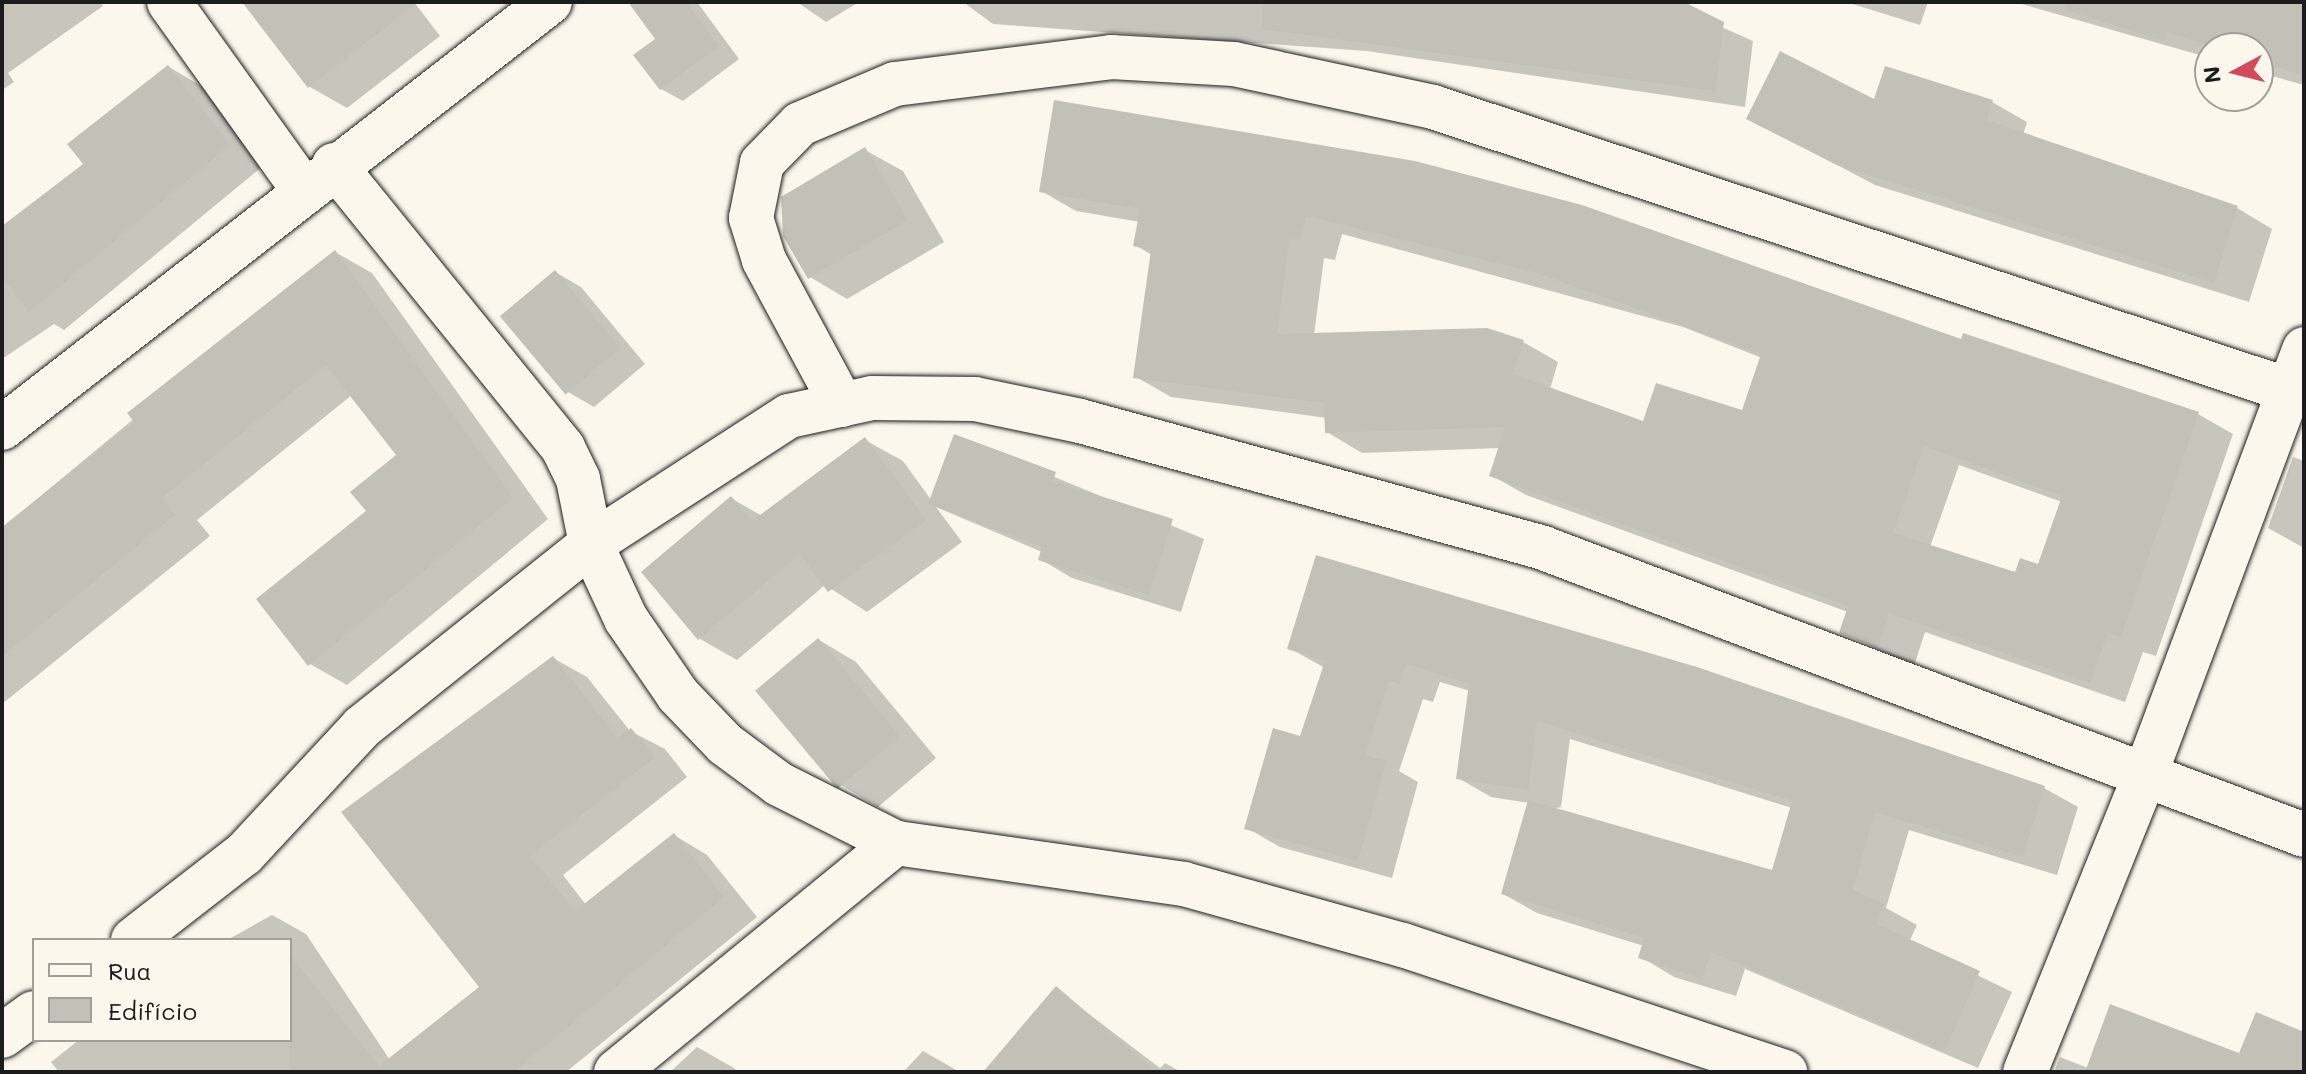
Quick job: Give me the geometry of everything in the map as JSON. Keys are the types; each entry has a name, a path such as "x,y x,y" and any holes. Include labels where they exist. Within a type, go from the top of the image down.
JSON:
{"street":[{"path":"169,2 319,177 563,448 578,479 591,544 626,619 678,695 725,744 779,784 896,843 1243,899 1785,1072"},
{"path":"2,428 319,177 550,2"},
{"path":"842,405 764,260 751,218 762,163 800,124 895,84 1111,57 1234,64 1433,107 2298,393"},
{"path":"2025,1072 2298,393 2304,349"},
{"path":"136,938 244,854 362,727 591,544 789,416 842,405 975,399 1318,482 1543,548 2144,778 2304,835"},
{"path":"616,1072 896,843"},
{"path":"2,1036 32,1014"}],"building":[{"path":"242,2 418,2 308,88"},
{"path":"628,2 686,2 719,46 660,90 633,55 655,39"},
{"path":"1263,2 1684,2 1724,22 1715,91 1262,29"},
{"path":"2066,2 2304,2 2304,76 2274,66 2274,32 2194,32 2194,41 2167,32 2164,41 2065,10"},
{"path":"1780,51 1874,99 1885,66 1993,100 1987,120 2238,206 2214,283 1837,165 1746,119"},
{"path":"168,65 230,145 29,312 2,277 2,226 83,164 67,144"},
{"path":"1054,100 1415,161 1582,205 1961,339 1963,333 2199,412 2121,637 2108,633 2090,683 1889,613 1878,648 1839,633 1848,606 1489,476 1505,427 1325,433 1324,403 1133,378 1151,250 1133,246 1140,209 1039,192","holes":["1307,216 1537,273 1761,354 1742,410 1656,383 1643,421 1513,374 1524,340 1487,328 1277,334 1289,239 1299,241","1924,446 2062,496 2038,564 2020,558 2015,572 1893,533"]},
{"path":"865,147 908,220 808,279 783,236 781,197"},
{"path":"335,250 513,498 308,666 256,599 366,511 350,492 396,455 326,365 162,498 175,515 2,657 2,527 134,422 127,413"},
{"path":"555,270 621,348 565,394 500,316"},
{"path":"954,434 1056,472 1053,481 1173,519 1149,595 1038,560 1042,547 928,504"},
{"path":"865,437 926,520 828,592 800,554 698,640 641,572 731,496 752,521"},
{"path":"1316,555 1697,667 2045,786 2023,857 1875,812 1853,890 1884,904 1876,924 1980,971 1945,1051 1711,952 1702,979 1638,958 1644,938 1501,894 1528,800 1772,870 1792,801 1537,721 1528,790 1456,779 1469,684 1406,664 1400,684 1389,681 1365,755 1386,761 1358,861 1244,829 1273,728 1300,736 1325,661 1287,649"},
{"path":"818,638 900,736 837,789 755,691"},
{"path":"553,656 618,738 631,728 655,757 530,856 575,911 674,833 724,897 514,1072 290,1072 292,957 379,1066 479,987 341,812"},
{"path":"1056,986 1156,1072 983,1072"},
{"path":"2110,1004 2239,1053 2256,1012 2304,1032 2304,1072 2085,1072"}]}
